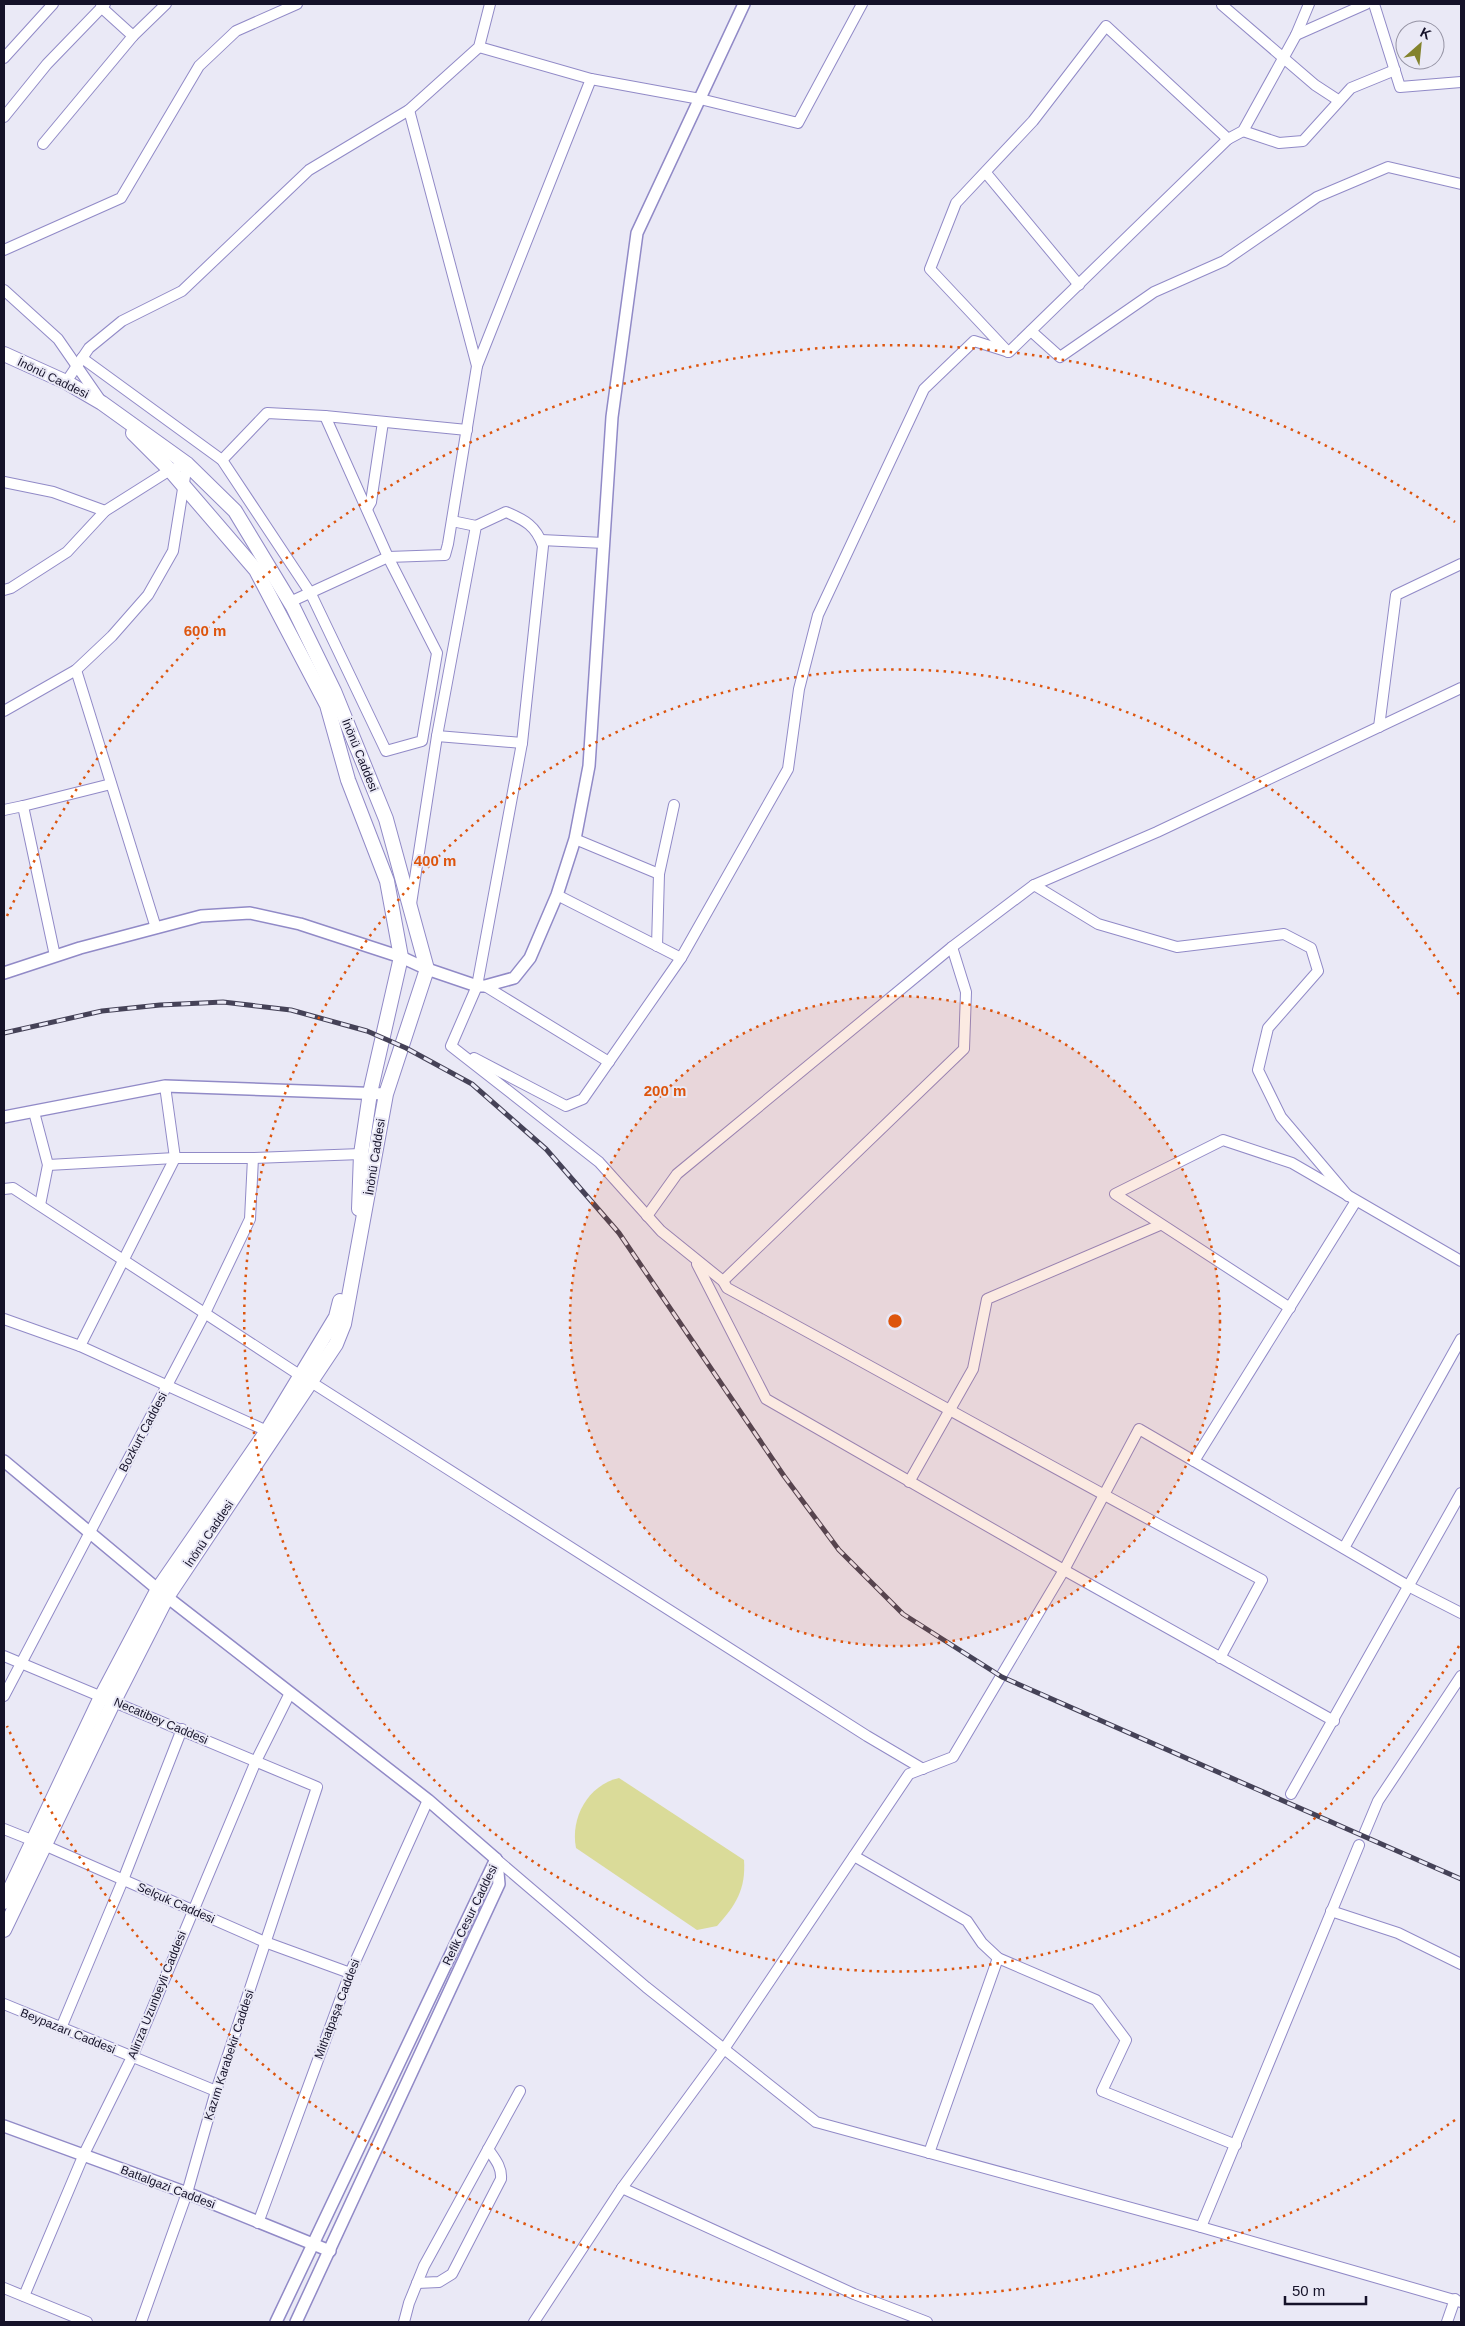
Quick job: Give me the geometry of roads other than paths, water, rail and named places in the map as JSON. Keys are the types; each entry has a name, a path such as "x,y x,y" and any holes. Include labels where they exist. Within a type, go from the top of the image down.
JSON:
{"main road":[{"name":"İnönü Caddesi","path":"4,354 66,382 102,403 187,464 235,511 290,602 334,691 386,819 428,969 386,1094 344,1324 336,1344 267,1430 162,1593 107,1699 38,1843 4,1930"},
{"name":"İnönü Caddesi","path":"102,403 170,470 256,570 327,705 348,780 388,881 401,957 370,1093 361,1154 359,1213 336,1317 306,1379 162,1593"},
{"name":"İnönü Caddesi","path":"4,1902 38,1843"}],"street":[{"path":"4,58 53,4"},
{"path":"43,144 133,36 166,4"},
{"path":"4,250 121,198 199,66 236,31 297,4"},
{"path":"66,382 89,348 122,321 182,291 309,170 409,110 479,47 490,4"},
{"path":"481,986 514,978 530,958 557,895 575,839 589,766 612,417 637,233 744,4"},
{"path":"479,47 591,79 700,98 798,123 862,4"},
{"path":"1009,352 1228,139 1243,131 1296,35 1309,4"},
{"path":"1296,35 1366,4"},
{"path":"1374,4 1400,87 1461,82"},
{"path":"1222,5 1315,85 1338,100"},
{"path":"4,117 47,64 103,6 133,36"},
{"path":"1009,352 930,269 956,203 1033,121 1106,26 1228,139"},
{"path":"1243,131 1279,143 1303,141 1338,100 1351,88 1395,70"},
{"path":"290,602 388,557 445,555 477,366 591,79"},
{"path":"409,110 477,366"},
{"path":"1031,331 1060,357 1154,292 1224,260 1317,197 1388,167 1461,184"},
{"path":"986,173 1079,284"},
{"path":"4,290 58,339 80,362 222,460 311,594 386,752 422,741 437,653 388,557 326,416"},
{"path":"451,1046 566,1106 583,1099 681,958 788,769 799,689 818,615 924,389 974,341 1009,352"},
{"path":"80,362 102,403"},
{"path":"222,460 267,413 326,416 467,430"},
{"path":"367,509 371,502 383,422"},
{"path":"4,590 11,588 67,552 105,511 170,470 187,464 173,551 148,595 112,636 76,670 4,708"},
{"path":"4,482 52,492 105,511"},
{"path":"451,1046 481,986 522,742 543,546 538,532 527,522 506,512 476,526 452,521"},
{"path":"410,907 437,736 476,526"},
{"path":"541,540 604,543"},
{"path":"1380,727 1396,595 1461,564"},
{"path":"76,670 156,928"},
{"path":"648,1216 677,1174 952,947 1034,885 1157,832 1461,688"},
{"path":"437,736 522,742"},
{"path":"4,810 111,784"},
{"path":"656,946 659,874 674,805"},
{"path":"23,806 55,956"},
{"path":"575,839 659,874"},
{"path":"1034,885 1098,924 1177,947 1284,934 1311,948 1318,971 1268,1028 1258,1070 1281,1117 1352,1199"},
{"path":"557,895 681,958"},
{"path":"4,973 55,956 201,916 250,913 300,924 401,957 428,969 481,986 609,1062"},
{"path":"723,1282 964,1050 966,992 952,947"},
{"path":"451,1046 599,1162 661,1231 723,1282 727,1288 952,1409 1104,1496 1262,1580 1220,1658"},
{"path":"80,1346 176,1158 165,1086"},
{"path":"4,1117 165,1086 386,1094"},
{"path":"34,1112 48,1166 40,1205"},
{"path":"1290,1308 1115,1194 1223,1140 1292,1163 1461,1261"},
{"path":"48,1166 176,1158 253,1158 361,1154"},
{"name":"Bozkurt Caddesi","path":"4,1696 168,1386 250,1219 253,1158"},
{"path":"4,1189 13,1188 40,1205 306,1379 923,1769"},
{"path":"1194,1461 1290,1308 1352,1199"},
{"path":"909,1482 973,1369 987,1298 1160,1225"},
{"path":"695,1260 766,1399 1064,1570 1334,1721"},
{"path":"4,1320 80,1346 267,1430"},
{"path":"1344,1548 1461,1338"},
{"path":"534,2322 622,2188 724,2049 909,1774 953,1757 1064,1570 1139,1429 1410,1587 1461,1613"},
{"path":"4,1462 162,1593 428,1800 646,1986 816,2122 1201,2227 1458,2300 1447,2322"},
{"path":"1291,1794 1410,1587 1461,1493"},
{"name":"Necatibey Caddesi","path":"4,1656 317,1787"},
{"path":"1365,1832 1378,1801 1461,1676"},
{"name":"Alirıza Uzunbeyli Caddesi","path":"24,2296 84,2154 132,2057 256,1760 290,1693"},
{"path":"61,2028 123,1880 182,1729"},
{"name":"Kazım Karabekir Caddesi","path":"141,2322 187,2193 216,2091 317,1787"},
{"name":"Mithatpaşa Caddesi","path":"258,2223 350,1973 428,1800"},
{"name":"Selçuk Caddesi","path":"4,1829 265,1942 350,1973"},
{"path":"1201,2227 1359,1845"},
{"path":"854,1856 967,1921 982,1943 998,1958 1096,2000 1126,2040 1102,2091 1236,2145"},
{"name":"Refik Cesur Caddesi","path":"276,2322 496,1859"},
{"name":"Refik Cesur Caddesi","path":"296,2322 500,1884 496,1859"},
{"path":"1331,1911 1398,1933 1461,1964"},
{"path":"930,2153 998,1958"},
{"name":"Beypazarı Caddesi","path":"4,2004 216,2091"},
{"path":"404,2322 424,2266 520,2090"},
{"name":"Battalgazi Caddesi","path":"4,2126 187,2193 330,2252"},
{"path":"417,2283 439,2282 452,2274 501,2179 499,2165 488,2149"},
{"path":"622,2188 913,2320 927,2322"},
{"path":"4,2288 88,2322"}],"railway":[{"path":"4,1033 102,1011 160,1005 223,1002 291,1010 367,1031 406,1048 472,1084 546,1149 619,1233 784,1476 839,1550 903,1614 1002,1677 1461,1879"}]}
